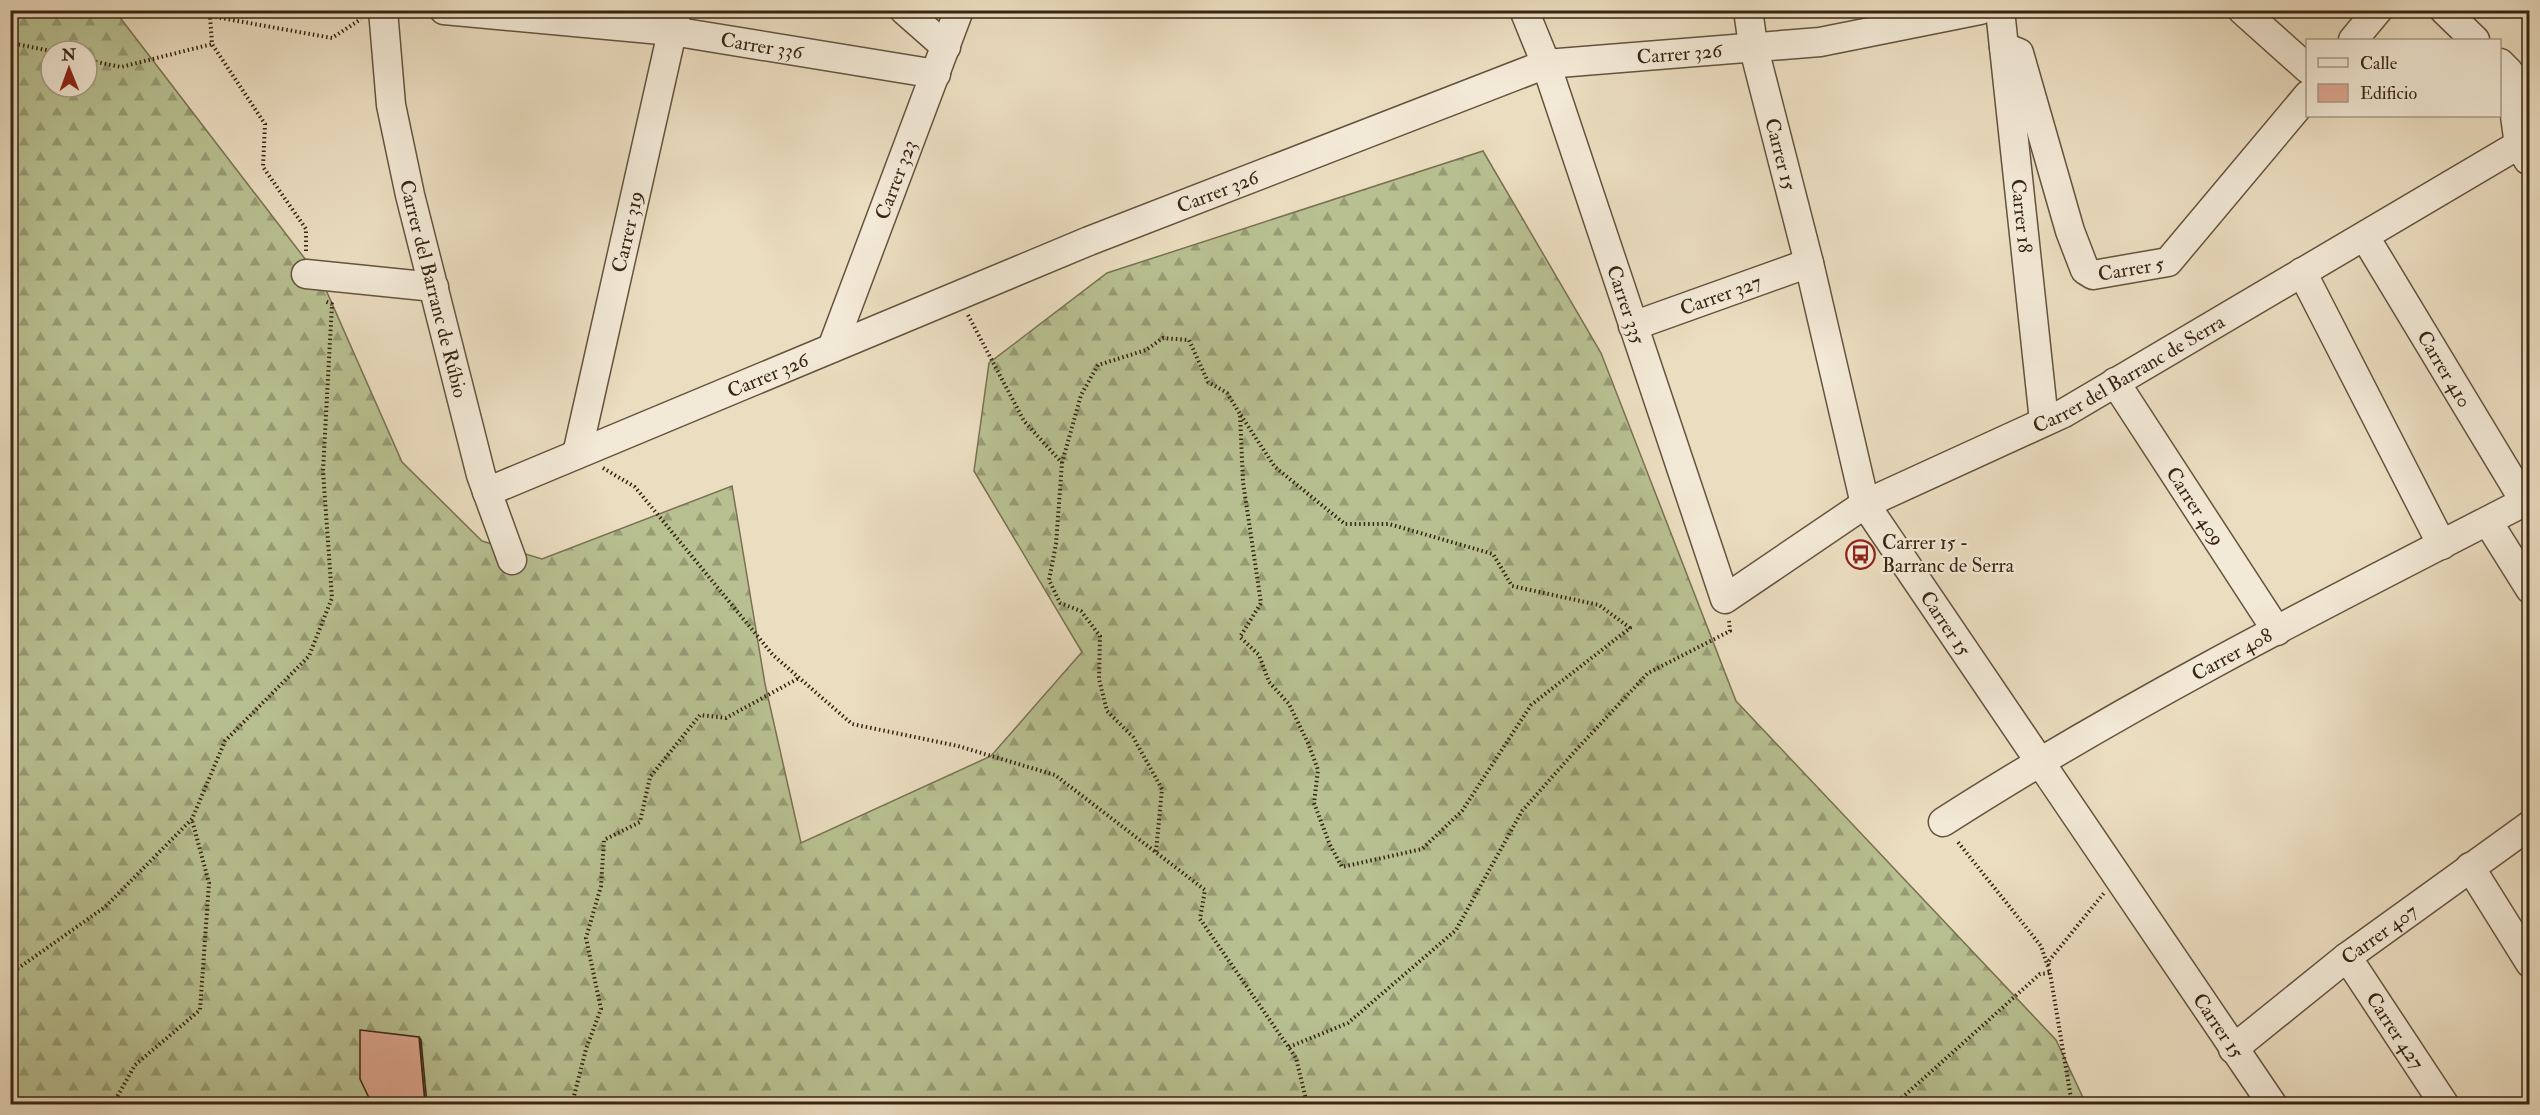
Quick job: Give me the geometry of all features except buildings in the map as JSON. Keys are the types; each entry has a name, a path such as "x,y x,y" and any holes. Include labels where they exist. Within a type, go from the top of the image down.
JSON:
{"street":[{"name":"Carrer 336","path":"444,10 674,21 936,74"},
{"path":"904,10 946,47"},
{"name":"Carrer 323","path":"832,348 959,10"},
{"name":"Carrer 335","path":"1524,10 1546,64 1725,599"},
{"name":"Carrer 15","path":"1748,10 1753,45 1809,263 1865,504 2272,1104"},
{"name":"Carrer 326","path":"487,492 1089,241 1546,64 1753,45 1820,42 1980,10"},
{"name":"Carrer 18","path":"2000,10 2044,421"},
{"path":"2242,10 2306,68"},
{"path":"2354,39 2378,10"},
{"path":"2444,10 2474,39"},
{"name":"Carrer del Barranc de Rúbio","path":"375,13 391,105 434,287 487,492 512,560"},
{"name":"Carrer 319","path":"577,454 674,21"},
{"name":"Carrer 5","path":"2004,47 2019,53 2070,231 2085,270 2093,275 2168,262 2306,96"},
{"path":"2501,65 2508,72 2526,148"},
{"name":"Carrer del Barranc de Serra","path":"1725,599 1865,504 2044,421 2302,272 2526,148"},
{"name":"Carrer 410","path":"2365,237 2527,501"},
{"name":"Carrer 327","path":"1633,326 1809,263"},
{"path":"2302,272 2442,545"},
{"path":"306,274 434,287"},
{"name":"Carrer 409","path":"2115,382 2277,631"},
{"name":"Carrer 408","path":"1943,822 2040,760 2277,631 2527,501"},
{"path":"2488,522 2529,589"},
{"name":"Carrer 407","path":"2233,1049 2347,957 2529,825"},
{"path":"2470,867 2529,963"},
{"name":"Carrer 427","path":"2347,957 2444,1104"}],"path":[{"path":"10,974 105,907 192,819 225,741 309,656 332,598 323,471 332,304 305,296 306,229 263,167 265,124 212,44 210,16 332,38 375,13"},
{"path":"10,52 16,44 39,49"},
{"path":"99,62 121,67 212,44"},
{"path":"958,296 1024,421 1062,463"},
{"path":"1156,852 1162,789 1133,737 1107,711 1099,679 1100,636 1081,611 1060,603 1049,580 1056,544 1062,463 1081,395 1098,365 1146,350 1163,338 1189,340 1208,382 1227,393 1275,467 1345,524 1389,524 1493,554 1512,586 1599,604 1630,628 1531,705 1462,811 1422,849 1342,867 1330,845 1314,803 1318,770 1308,742 1288,704 1269,682 1259,655 1240,637 1261,603 1243,482 1240,414"},
{"path":"577,454 635,487 773,655 852,724 958,746 1055,775 1205,890 1200,919 1296,1058 1307,1104"},
{"path":"1289,1047 1348,1023 1456,930 1522,811 1576,750 1648,673 1730,631 1725,599"},
{"path":"572,1104 586,1049 602,1009 586,938 601,886 604,840 640,822 650,777 700,715 726,718 799,678"},
{"path":"113,1104 135,1065 200,1010 209,883 192,819"},
{"path":"1943,822 2042,946 2050,973"},
{"path":"2073,1104 2049,962 2117,876"},
{"path":"1895,1104 2040,974 2050,973"}],"green space":[{"path":"10,11 115,11 322,281 402,462 482,541 542,559 732,486 765,684 801,843 991,756 1082,652 974,471 989,363 1107,273 1483,151 1601,353 1736,701 2056,1040 2086,1104 11,1104"}],"place":[{"name":"Carrer 15 - Barranc de Serra","path":"1861,554"}]}
